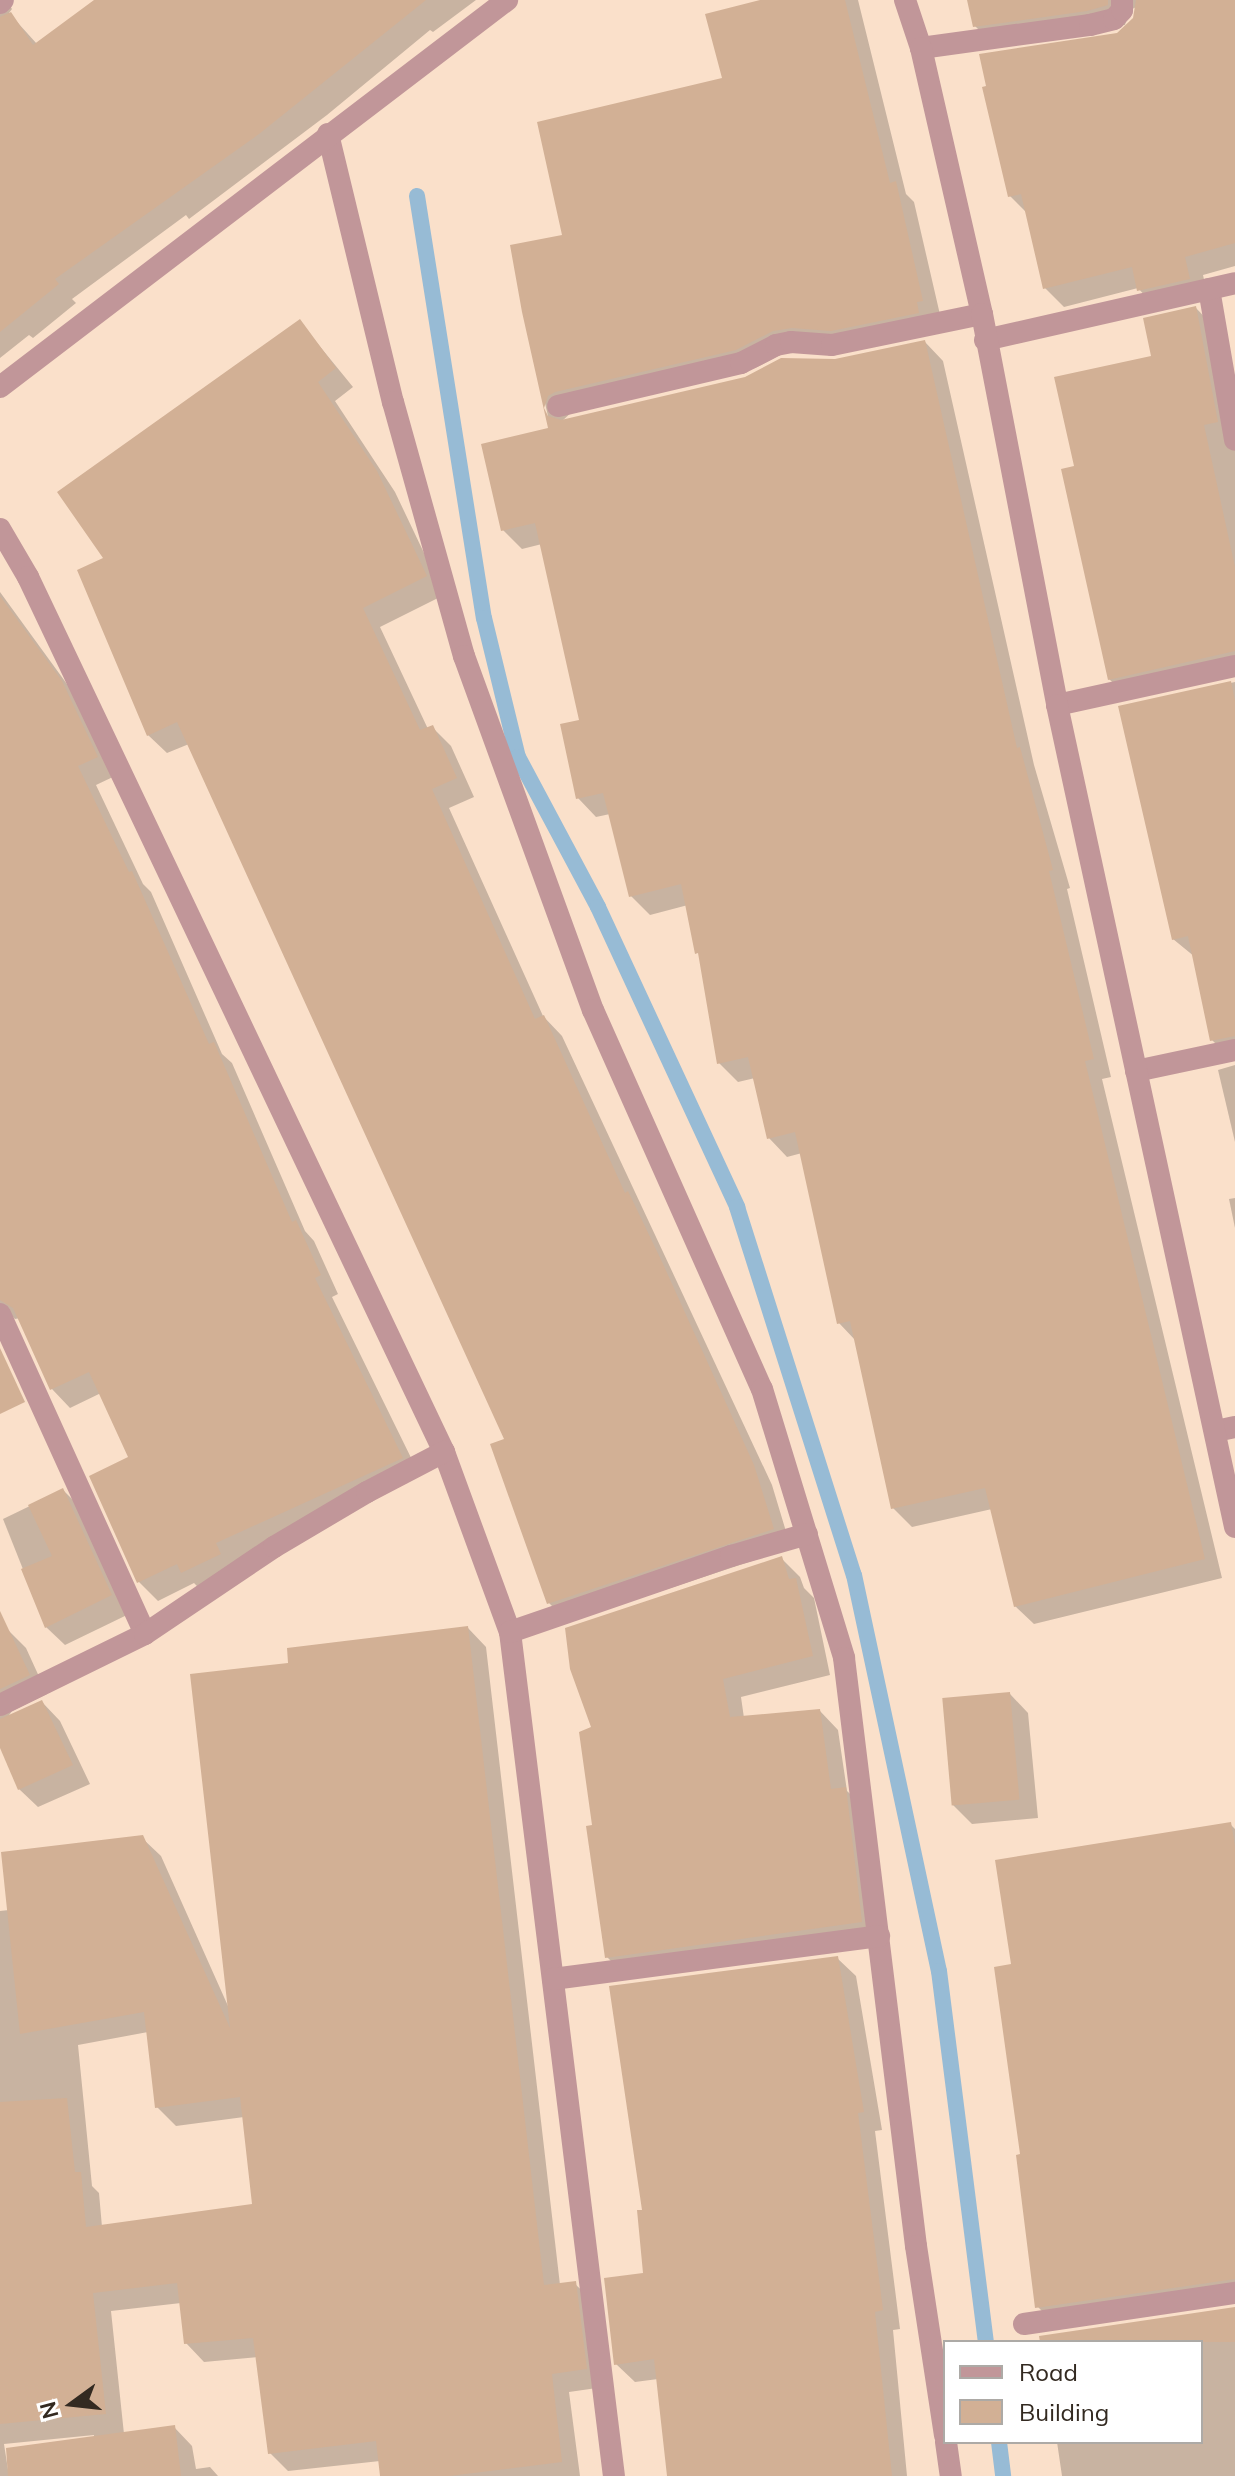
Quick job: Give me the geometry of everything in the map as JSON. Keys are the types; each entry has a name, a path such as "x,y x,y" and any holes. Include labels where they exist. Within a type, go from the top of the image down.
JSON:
{"street":[{"path":"0,387 507,0"},
{"path":"905,0 921,48 982,314 1057,705 1136,1071 1225,1429 1235,1527"},
{"path":"921,48 1090,25 1114,19 1122,10 1122,0"},
{"path":"328,134 393,402 464,656 593,1010 762,1389 844,1658 916,2246 943,2422"},
{"path":"985,340 1235,283"},
{"path":"1209,289 1235,440"},
{"path":"558,406 741,363 776,345 791,342 832,345 982,314"},
{"path":"0,529 41,606 444,1452 510,1632 614,2476"},
{"path":"1057,705 1235,666"},
{"path":"1136,1071 1235,1050"},
{"path":"0,1314 145,1634"},
{"path":"0,1705 145,1634 274,1547 367,1492 444,1452"},
{"path":"510,1632 731,1556 807,1534"},
{"path":"553,1979 879,1936"},
{"path":"1024,2324 1235,2293"},
{"path":"946,2444 951,2476"}],"building":[{"path":"94,0 426,0 259,134 55,279 59,284 0,332 0,17 11,12 33,45"},
{"path":"760,0 845,0 890,183 896,181 923,301 917,302 919,313 831,331 792,328 773,331 736,350 555,392 548,396 544,408 548,416 561,420 745,377 781,358 835,359 925,340 1017,748 1020,747 1053,870 1049,871 1094,1059 1085,1061 1205,1559 1014,1607 985,1488 891,1509 850,1321 837,1324 795,1132 767,1139 748,1057 717,1064 698,953 695,954 681,884 629,897 603,793 576,799 560,724 579,720 535,523 501,531 481,444 548,428 510,245 562,235 537,122 722,78 705,14"},
{"path":"967,0 1108,0 1108,5 1087,11 973,27"},
{"path":"1136,0 1235,0 1235,243 1185,257 1190,279 1137,291 1132,267 1043,289 1021,194 1008,197 982,87 986,86 979,54 1117,33 1133,18"},
{"path":"1196,306 1218,422 1204,425 1235,567 1235,651 1108,680 1061,469 1074,466 1054,377 1151,356 1143,318"},
{"path":"300,319 336,368 318,382 377,471 427,576 363,608 420,730 433,725 457,778 432,789 535,1019 544,1015 625,1193 628,1191 663,1264 754,1465 774,1529 547,1604 490,1444 504,1439 177,722 147,736 77,570 103,558 57,492"},
{"path":"0,596 62,681 98,757 78,766 129,872 132,871 209,1044 214,1042 292,1222 296,1220 321,1275 315,1278 403,1458 216,1543 221,1554 181,1573 177,1564 137,1583 89,1476 128,1457 89,1372 50,1390 13,1308 0,1300"},
{"path":"1231,681 1235,701 1235,1036 1210,1041 1188,936 1172,940 1118,706"},
{"path":"0,1348 25,1402 0,1414"},
{"path":"63,1488 112,1595 45,1628 21,1569 52,1556 28,1505"},
{"path":"782,1556 789,1579 796,1578 813,1656 723,1679 730,1717 820,1709 831,1789 846,1787 862,1922 605,1958 586,1826 592,1825 579,1732 591,1727 570,1669 565,1628"},
{"path":"0,1611 30,1675 0,1689"},
{"path":"468,1626 544,2285 576,2281 587,2369 552,2374 562,2462 449,2476 380,2476 376,2441 268,2454 253,2338 184,2344 177,2283 93,2293 106,2414 0,2424 0,2102 67,2098 75,2172 81,2172 86,2227 252,2204 240,2097 155,2108 144,2012 20,2034 1,1852 143,1835 230,2028 190,1674 288,1663 287,1648"},
{"path":"1010,1692 1019,1800 952,1806 942,1698"},
{"path":"42,1700 73,1765 18,1790 0,1748 0,1719"},
{"path":"1231,1822 1235,1846 1235,2279 1035,2308 1016,2155 1020,2154 994,1967 1011,1964 995,1860"},
{"path":"838,1956 864,2112 858,2113 883,2310 875,2312 892,2476 667,2476 654,2359 614,2365 604,2278 643,2273 637,2210 642,2210 609,1986"},
{"path":"1235,2307 1235,2342 1040,2340 1039,2336"},
{"path":"175,2425 181,2476 8,2476 6,2448"}],"waterway":[{"path":"417,196 484,618 518,757 598,907 737,1207 854,1575 939,1971 986,2340"},
{"path":"999,2444 1003,2476"}]}
